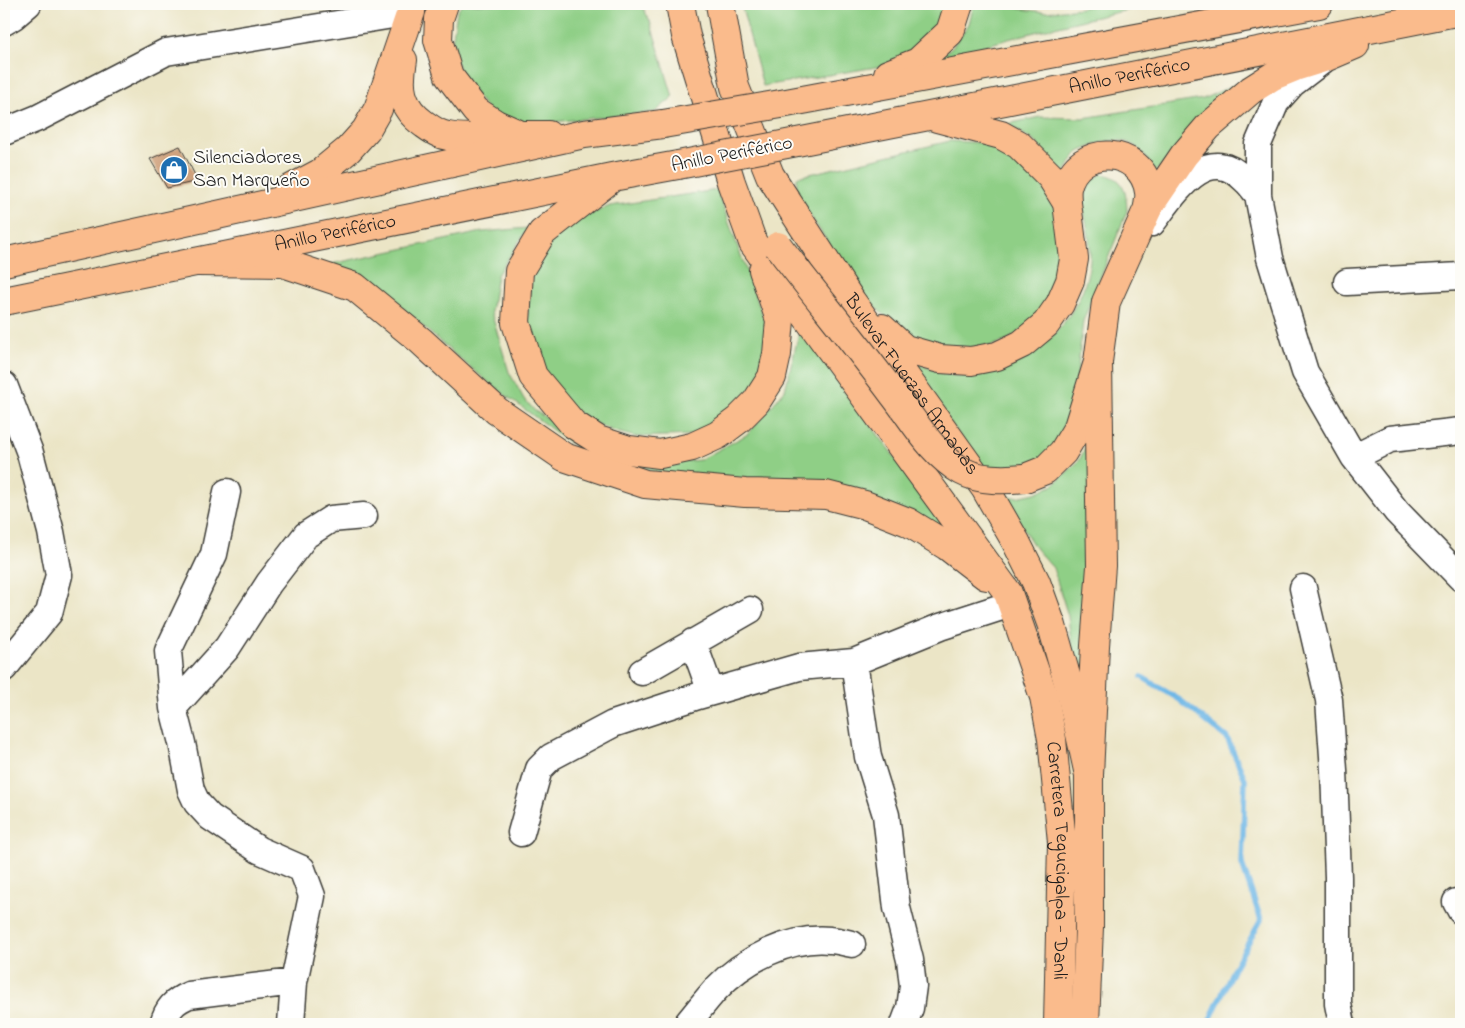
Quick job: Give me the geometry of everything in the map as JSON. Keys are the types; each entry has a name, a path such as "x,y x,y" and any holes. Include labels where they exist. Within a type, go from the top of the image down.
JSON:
{"highway":[{"path":"444,4 439,19 438,40 449,76 476,111 496,124 521,135"},
{"path":"663,4 686,36"},
{"path":"680,4 686,36 731,182 765,244 1010,598"},
{"path":"842,93 918,62 950,32 959,4"},
{"name":"Anillo Periférico","path":"4,262 584,134 663,124 781,104 1319,4"},
{"path":"412,8 401,66 400,86 404,103 417,119 432,130 448,136 584,134"},
{"path":"258,207 320,173 348,150 366,130 378,109 412,8"},
{"name":"Anillo Periférico","path":"4,302 612,177 1461,11"},
{"name":"Bulevar Fuerzas Armadas","path":"722,12 735,87 770,175 852,302 985,488 1036,582 1052,626 1071,693 1089,775"},
{"path":"1089,775 1101,566 1098,362 1106,302 1126,255 1148,208 1184,155 1208,127 1251,90 1273,76 1295,66 1326,57 1414,21"},
{"path":"928,116 1001,135 1019,146 1051,176 1067,203"},
{"path":"852,302 905,349 940,360 971,361 997,356 1022,344 1046,324 1060,304 1070,281 1074,259 1067,188 1072,175 1082,164 1095,157 1110,155 1124,158 1137,166 1145,178 1149,193 1148,208"},
{"path":"612,177 542,233 518,270 516,323 533,376 573,424 598,440 629,450 660,454 692,447 718,435 738,420 756,402 772,377 777,354 780,320 765,244"},
{"path":"765,244 894,395 927,441 947,462 964,472 1004,480 1025,478 1045,470 1063,452 1078,427 1098,362"},
{"path":"198,262 283,263 354,287 421,341 497,411 564,457 645,484 744,493 826,495 865,505 908,522 947,546 1010,598"},
{"name":"Carretera Tegucigalpa - Danli","path":"1010,598 1044,697 1052,739 1062,842 1058,1024"},
{"name":"Carretera Tegucigalpa - Danli","path":"1086,1024 1089,927 1089,775"}],"street":[{"path":"4,22 28,4"},
{"path":"4,132 38,118 166,52 412,8"},
{"path":"1326,57 1292,84 1276,102 1258,144 1258,195 1270,258 1305,372 1354,457 1397,512 1461,578"},
{"path":"1126,255 1181,185 1195,172 1210,166 1228,168 1245,179 1258,195"},
{"path":"1347,282 1461,276"},
{"path":"4,385 30,453 51,532 60,575 49,613 4,668"},
{"path":"1354,457 1390,439 1461,431"},
{"path":"227,492 214,554 168,652 173,708 182,742 191,790 197,803 210,817 259,850 302,869 312,896 294,982 290,1024"},
{"path":"173,708 227,648 269,583 306,535 331,519 364,516"},
{"path":"1303,588 1329,700 1338,867 1338,1004 1342,1024"},
{"path":"521,833 539,768 551,757 613,724 799,666 854,662 1010,598"},
{"path":"642,672 750,610"},
{"path":"693,642 711,692"},
{"path":"854,662 868,757 886,815 896,908 910,960 913,986 910,1008 904,1024"},
{"path":"687,1024 717,988 740,968 768,952 805,941 830,940 852,944"},
{"path":"163,1024 166,1014 172,1005 179,999 189,995 294,982"}],"green space":[{"path":"463,4 641,4 650,21 673,97 655,112 531,124 491,113 465,83 451,49 457,11"},
{"path":"741,4 947,4 939,21 916,48 888,65 763,86"},
{"path":"974,4 1006,4 1020,9 1045,12 1081,8 1096,4 1156,4 1008,39 980,47 954,59 933,64 953,46 969,24"},
{"path":"1265,76 1199,128 1154,173 1149,162 1137,147 1129,143 1111,141 1101,143 1076,154 1060,181 1037,143 1007,124 1040,117 1083,118 1203,99 1233,85"},
{"path":"950,141 986,143 1029,163 1060,215 1063,273 1050,300 1033,321 1007,341 972,351 927,345 904,333 860,291 796,194 797,177"},
{"path":"1101,174 1115,178 1122,185 1126,196 1127,211 1083,321 1074,423 1048,459 989,474 899,355 945,374 959,376 982,374 1005,367 1027,357 1046,342 1063,324 1076,305 1085,283 1090,260 1090,245 1081,200 1091,182"},
{"path":"717,190 767,327 767,358 749,402 697,435 636,437 613,431 588,420 557,396 526,332 532,268 547,243 574,221 610,206"},
{"path":"528,228 497,275 491,312 509,372 524,399 535,411 575,435 658,464 700,460 748,434 785,390 800,329 953,536 747,481 609,467 569,442 493,386 390,297 331,264 482,232"},
{"path":"1095,428 1086,684 1075,675 1068,616 1053,568 1036,549 1003,497 1017,497 1035,493 1052,486 1079,461"}],"building":[{"name":"Silenciadores San Marqueño","path":"180,146 198,181 167,188 150,159"}],"waterway":[{"path":"1142,677 1180,700 1227,738 1245,779 1242,864 1261,920 1234,968 1208,1024"}],"place":[{"name":"Silenciadores San Marqueño","path":"174,170"}]}
